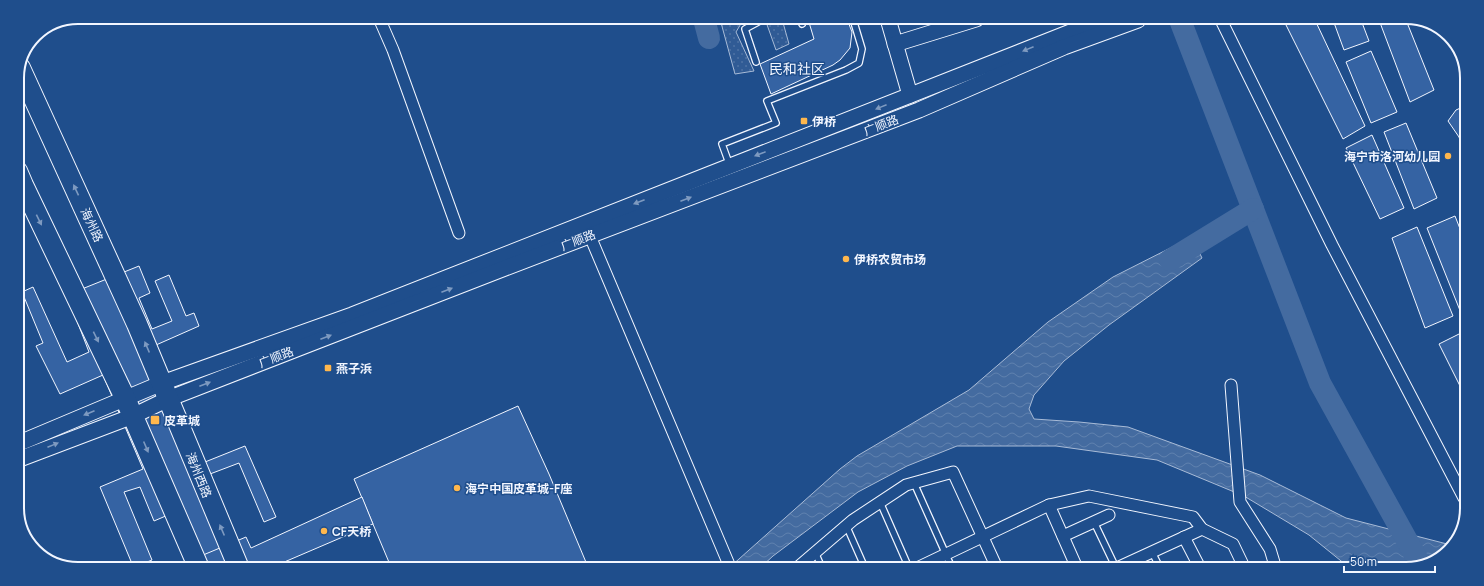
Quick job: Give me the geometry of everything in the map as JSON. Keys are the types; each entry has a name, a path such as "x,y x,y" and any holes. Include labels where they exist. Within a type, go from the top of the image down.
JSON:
{"highway":[{"name":"海州路","path":"24,77 134,317 165,391"},
{"path":"24,189 129,407 196,562"},
{"name":"海州西路","path":"165,391 236,562"}],"main road":[{"path":"890,24 910,95"},
{"path":"896,44 960,24"},
{"path":"1064,41 1094,24"},
{"name":"广顺路","path":"732,173 910,95 1064,41 1124,24"},
{"name":"广顺路","path":"24,457 165,391 352,315 587,229 732,173 919,110 1064,41"},
{"name":"广顺路","path":"24,442 129,407"}],"street":[{"path":"382,24 394,50 459,233"},
{"path":"1223,24 1332,245 1460,490"},
{"path":"587,229 728,562"},
{"path":"1231,385 1240,502 1270,549 1274,562"},
{"path":"804,562 846,525 906,485 952,472 994,562"},
{"path":"929,562 1049,505 1089,496 1193,517 1202,529 1233,544 1242,562"},
{"path":"1049,505 1074,562"},
{"path":"1063,536 1109,515"},
{"path":"1130,562 1202,529"},
{"path":"1184,537 1197,562"}],"lane":[{"path":"754,24 745,29 756,62"},
{"path":"732,173 722,144 776,123 767,101 846,70 859,63 862,49 854,24"},
{"path":"914,483 949,562"},
{"path":"880,502 906,562"},
{"path":"1094,522 1113,562"},
{"path":"846,525 862,562"},
{"path":"815,552 819,562"},
{"path":"1152,552 1157,562"}],"shaded area":[{"path":"721,24 741,24 736,32 754,71 735,74"},
{"path":"767,24 783,24 789,44 776,50"}],"water":[{"path":"1192,237 1202,258 1109,325 1064,361 1034,395 1029,409 1034,419 1128,427 1260,475 1346,518 1446,544 1433,555 1413,562 1342,562 1309,535 1244,496 1157,460 1056,446 957,446 907,466 858,492 766,562 736,562 840,469 857,456 969,390 1048,322 1113,277"}],"building":[{"path":"810,24 849,24 852,32 850,48 840,60 833,65 771,94 760,64 814,39"},
{"path":"1286,24 1317,24 1365,126 1343,139"},
{"path":"1334,24 1363,24 1369,41 1344,50"},
{"path":"1381,24 1408,24 1434,90 1410,102"},
{"path":"1371,51 1397,112 1371,123 1346,62"},
{"path":"1460,108 1460,140 1448,121 1456,110"},
{"path":"1406,123 1437,198 1414,209 1384,132"},
{"path":"1372,135 1404,208 1380,219 1346,148"},
{"path":"1455,216 1460,229 1460,310 1427,228"},
{"path":"1417,227 1453,316 1425,328 1392,238"},
{"name":"皮革城","path":"139,266 150,293 139,298 152,329 172,321 155,281 169,275 186,316 194,313 199,326 156,345 205,462 245,446 276,517 264,522 239,463 210,474 246,562 187,562 168,515 154,521 140,487 124,492 152,560 147,562 131,562 100,487 143,469 103,375 60,394 36,346 43,343 24,297 24,291 33,287 67,362 89,352 67,295"},
{"path":"1460,334 1460,386 1439,344"},
{"name":"海宁中国皮革城-F座","path":"518,406 549,474 586,562 389,562 354,479"},
{"name":"CF天桥","path":"362,497 373,524 284,562 187,562 246,537 251,548"}],"waterway":[{"path":"705,24 709,38"},
{"path":"1182,24 1320,383 1418,560"},
{"path":"1170,260 1253,209"}],"place":[{"name":"伊桥","path":"804,121"},
{"name":"海宁市洛河幼儿园","path":"1448,156"},
{"name":"伊桥农贸市场","path":"846,259"},
{"name":"燕子浜","path":"328,368"},
{"name":"皮革城","path":"155,420"},
{"name":"海宁中国皮革城-F座","path":"457,488"},
{"name":"CF天桥","path":"324,531"}],"district":[{"name":"民和社区","path":"797,68"}]}
